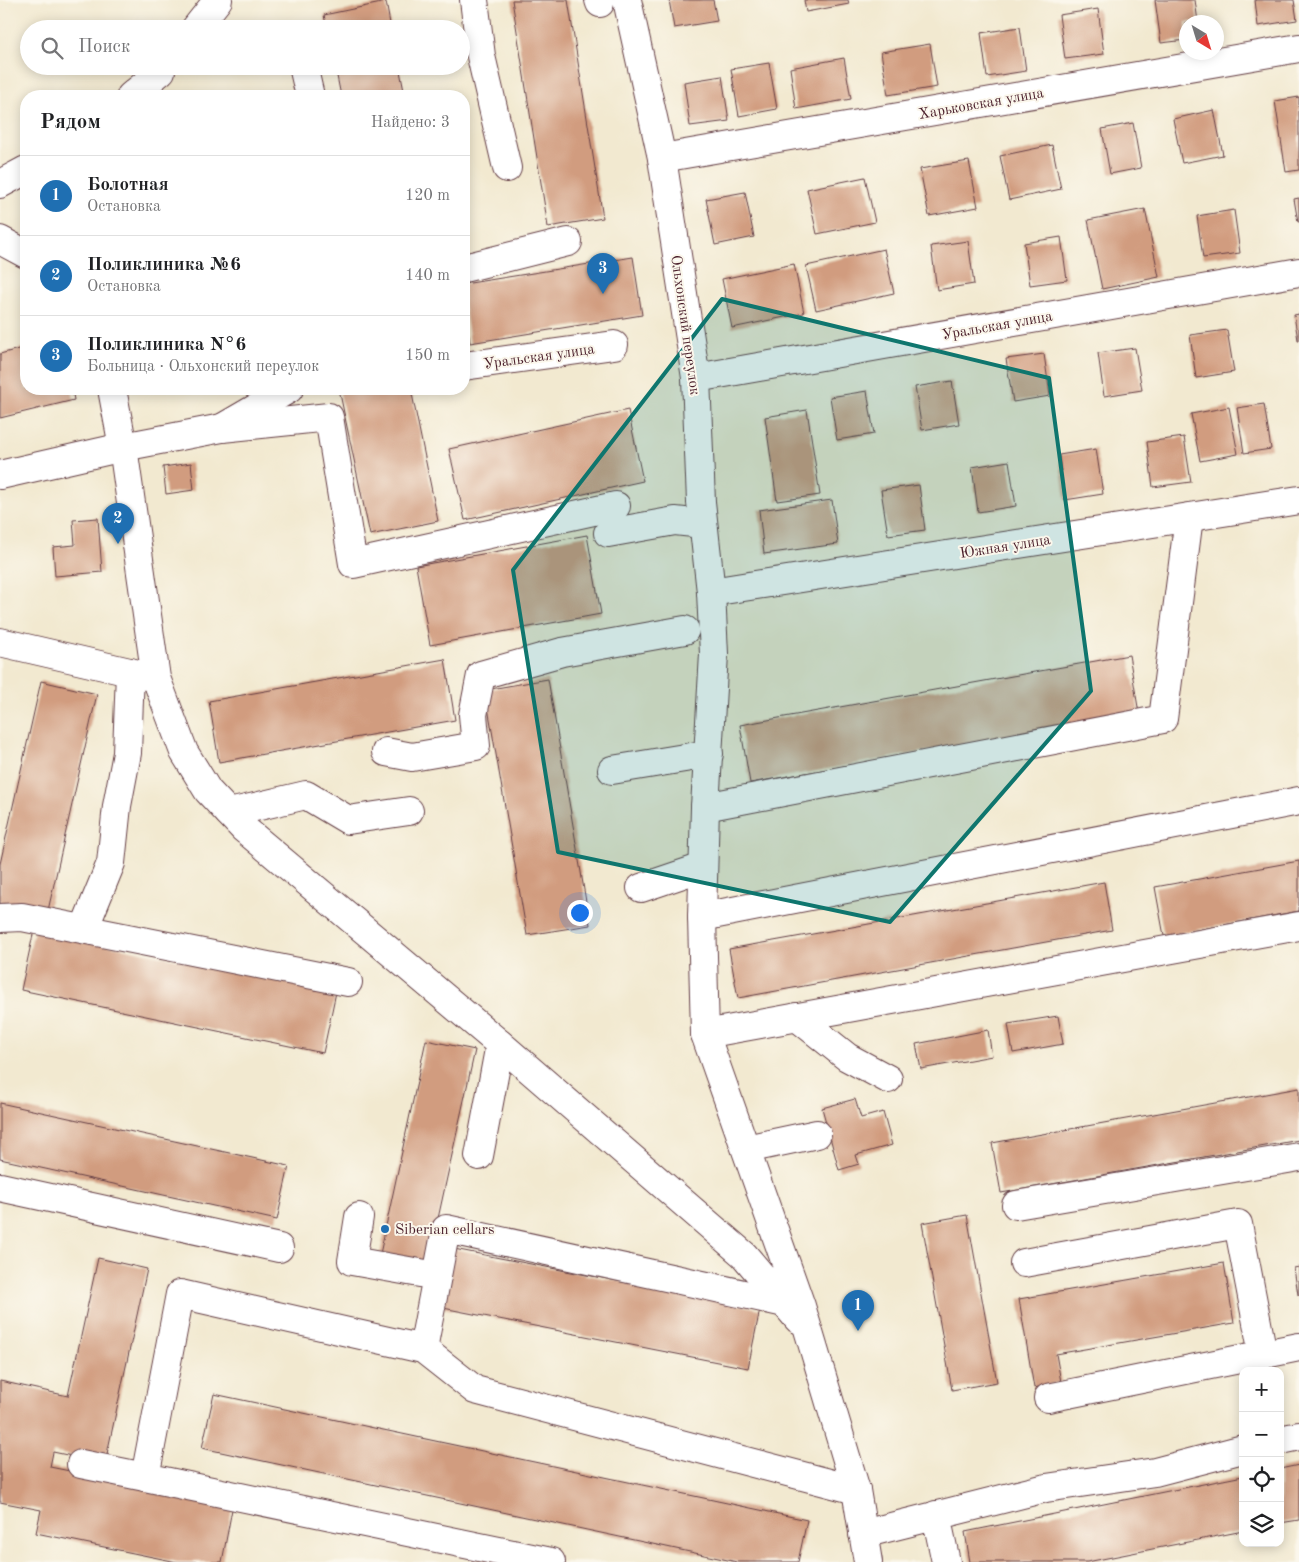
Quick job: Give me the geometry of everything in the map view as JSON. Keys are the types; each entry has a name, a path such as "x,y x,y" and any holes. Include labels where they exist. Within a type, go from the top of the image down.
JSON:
{"street":[{"path":"202,20 218,0"},
{"path":"474,0 481,56 507,168"},
{"name":"Ольхонский переулок","path":"627,0 662,158 696,378 703,524 711,592 714,654 703,867 702,917 705,1034 807,1330 856,1490 868,1562"},
{"name":"Харьковская улица","path":"662,158 1299,48"},
{"path":"138,90 155,75"},
{"path":"149,90 158,75"},
{"path":"305,75 309,90"},
{"path":"0,184 20,173"},
{"path":"0,240 20,251"},
{"path":"470,266 568,242"},
{"name":"Уральская улица","path":"696,378 1299,272"},
{"name":"Уральская улица","path":"470,365 614,346"},
{"path":"84,929 111,863 117,806 143,675 123,447 113,395"},
{"path":"222,428 279,395"},
{"path":"0,475 123,447 222,428 329,416 353,564 616,506"},
{"name":"Южная улица","path":"711,592 1299,500"},
{"path":"705,807 1163,719 1189,517"},
{"path":"608,533 675,521 703,524"},
{"path":"386,752 412,757 476,746 473,715 481,675 562,652 685,630"},
{"path":"0,642 143,675 184,752 208,791 243,828 500,1044 744,1255 807,1330"},
{"path":"612,770 709,754"},
{"path":"229,813 306,795 348,820 409,811"},
{"path":"702,917 1299,801"},
{"path":"641,888 703,867"},
{"path":"0,918 22,917 348,982"},
{"path":"705,1034 1299,926"},
{"path":"797,1017 847,1057 888,1079"},
{"path":"479,1156 500,1044"},
{"path":"746,1149 817,1134"},
{"path":"1016,1205 1299,1157"},
{"path":"0,1187 279,1248"},
{"path":"359,1217 352,1261 437,1276"},
{"path":"1024,1263 1238,1224 1263,1354"},
{"path":"423,1349 446,1229 785,1303"},
{"path":"145,1478 180,1294 423,1349 475,1390 856,1490"},
{"path":"1048,1398 1299,1347"},
{"path":"1284,1439 1299,1436"},
{"path":"863,1534 1046,1488 1155,1472 1239,1451"},
{"path":"81,1464 551,1562"},
{"path":"936,1515 946,1562"}],"highlighted area":[{"path":"722,299 1049,378 1091,691 890,922 558,852 513,570"}],"building":[{"path":"512,0 568,0 603,218 548,227"},
{"path":"669,0 713,0 717,21 674,28"},
{"path":"804,0 848,0 849,4 806,12"},
{"path":"1155,0 1195,0 1197,15 1179,15 1179,41 1161,43"},
{"path":"1255,0 1294,0 1297,20 1258,26"},
{"path":"386,2 389,20 325,20 324,15"},
{"path":"1098,9 1104,54 1065,59 1059,15"},
{"path":"1020,27 1026,71 987,77 981,33"},
{"path":"930,44 937,87 888,95 881,52"},
{"path":"844,58 851,99 796,109 790,68"},
{"path":"769,63 777,109 739,116 731,69"},
{"path":"337,75 401,75 404,90 340,90"},
{"path":"722,76 729,121 690,126 684,82"},
{"path":"1299,97 1299,170 1286,172 1275,101"},
{"path":"1214,110 1223,155 1182,163 1173,119"},
{"path":"1133,123 1141,168 1110,174 1102,129"},
{"path":"1052,145 1061,189 1009,200 1000,156"},
{"path":"969,161 978,207 929,216 920,169"},
{"path":"865,177 875,222 817,234 807,189"},
{"path":"745,192 754,237 715,245 706,199"},
{"path":"1299,198 1299,222 1298,222 1294,199"},
{"path":"1145,209 1159,277 1102,289 1088,220"},
{"path":"1234,210 1240,253 1203,258 1197,216"},
{"path":"1061,237 1067,280 1030,285 1024,243"},
{"path":"968,241 974,284 937,290 931,246"},
{"path":"884,249 894,293 816,310 806,266"},
{"path":"633,257 642,315 470,343 470,283"},
{"path":"794,264 804,313 732,328 722,279"},
{"path":"1299,314 1299,340 1298,340 1294,315"},
{"path":"1227,330 1234,372 1196,378 1190,335"},
{"path":"1135,348 1142,390 1104,396 1098,353"},
{"path":"20,349 20,395 73,395 74,400 0,418 0,354"},
{"path":"1044,354 1050,396 1013,402 1006,359"},
{"path":"952,381 959,424 922,430 915,387"},
{"path":"867,391 874,434 837,440 830,397"},
{"path":"340,395 412,395 438,521 370,535"},
{"path":"1264,404 1271,449 1244,453 1237,408"},
{"path":"1229,407 1238,454 1200,461 1191,414"},
{"path":"628,410 643,481 465,520 449,449"},
{"path":"807,410 820,495 777,501 765,417"},
{"path":"1184,437 1191,482 1153,487 1147,442"},
{"path":"1096,449 1103,494 1065,500 1059,455"},
{"path":"1009,461 1016,506 978,512 972,467"},
{"path":"191,463 194,490 166,494 163,467"},
{"path":"919,485 925,530 888,535 881,490"},
{"path":"832,500 838,544 764,554 759,510"},
{"path":"98,518 102,572 55,576 53,547 75,545 73,520"},
{"path":"587,535 601,614 430,645 416,566"},
{"path":"1129,655 1139,713 750,783 740,725"},
{"path":"445,659 455,720 219,762 209,701"},
{"path":"548,679 590,925 527,935 485,690"},
{"path":"41,681 97,694 47,915 0,905 0,864"},
{"path":"1299,861 1299,911 1164,936 1155,887"},
{"path":"1104,882 1112,930 738,998 729,949"},
{"path":"34,930 336,992 323,1053 21,990"},
{"path":"1058,1016 1063,1044 1013,1053 1008,1024"},
{"path":"988,1030 992,1056 921,1069 916,1044"},
{"path":"426,1040 475,1050 428,1264 380,1254"},
{"path":"1299,1088 1299,1140 1001,1193 992,1143"},
{"path":"855,1099 861,1118 883,1112 892,1145 856,1155 859,1164 839,1170 822,1108"},
{"path":"0,1103 289,1166 277,1220 0,1159"},
{"path":"967,1215 997,1382 952,1390 922,1223"},
{"path":"454,1249 760,1309 748,1368 443,1308"},
{"path":"98,1258 147,1269 105,1463 53,1452 50,1467 233,1504 222,1562 177,1562 36,1533 41,1510 0,1502 0,1381 68,1396"},
{"path":"1224,1263 1234,1323 1056,1354 1061,1382 1034,1388 1019,1299"},
{"path":"1299,1267 1299,1294 1298,1295 1294,1268"},
{"path":"214,1394 807,1520 798,1562 737,1562 202,1448"},
{"path":"1299,1465 1299,1520 1284,1522 1284,1502 1284,1468"},
{"path":"1239,1477 1239,1532 1087,1562 970,1562 965,1532"}],"place":[{"name":"Поликлиника N°6","path":"603,294"},
{"name":"Поликлиника №6","path":"118,544"},
{"name":"Siberian cellars","path":"385,1229"},
{"name":"Болотная","path":"858,1331"}]}
